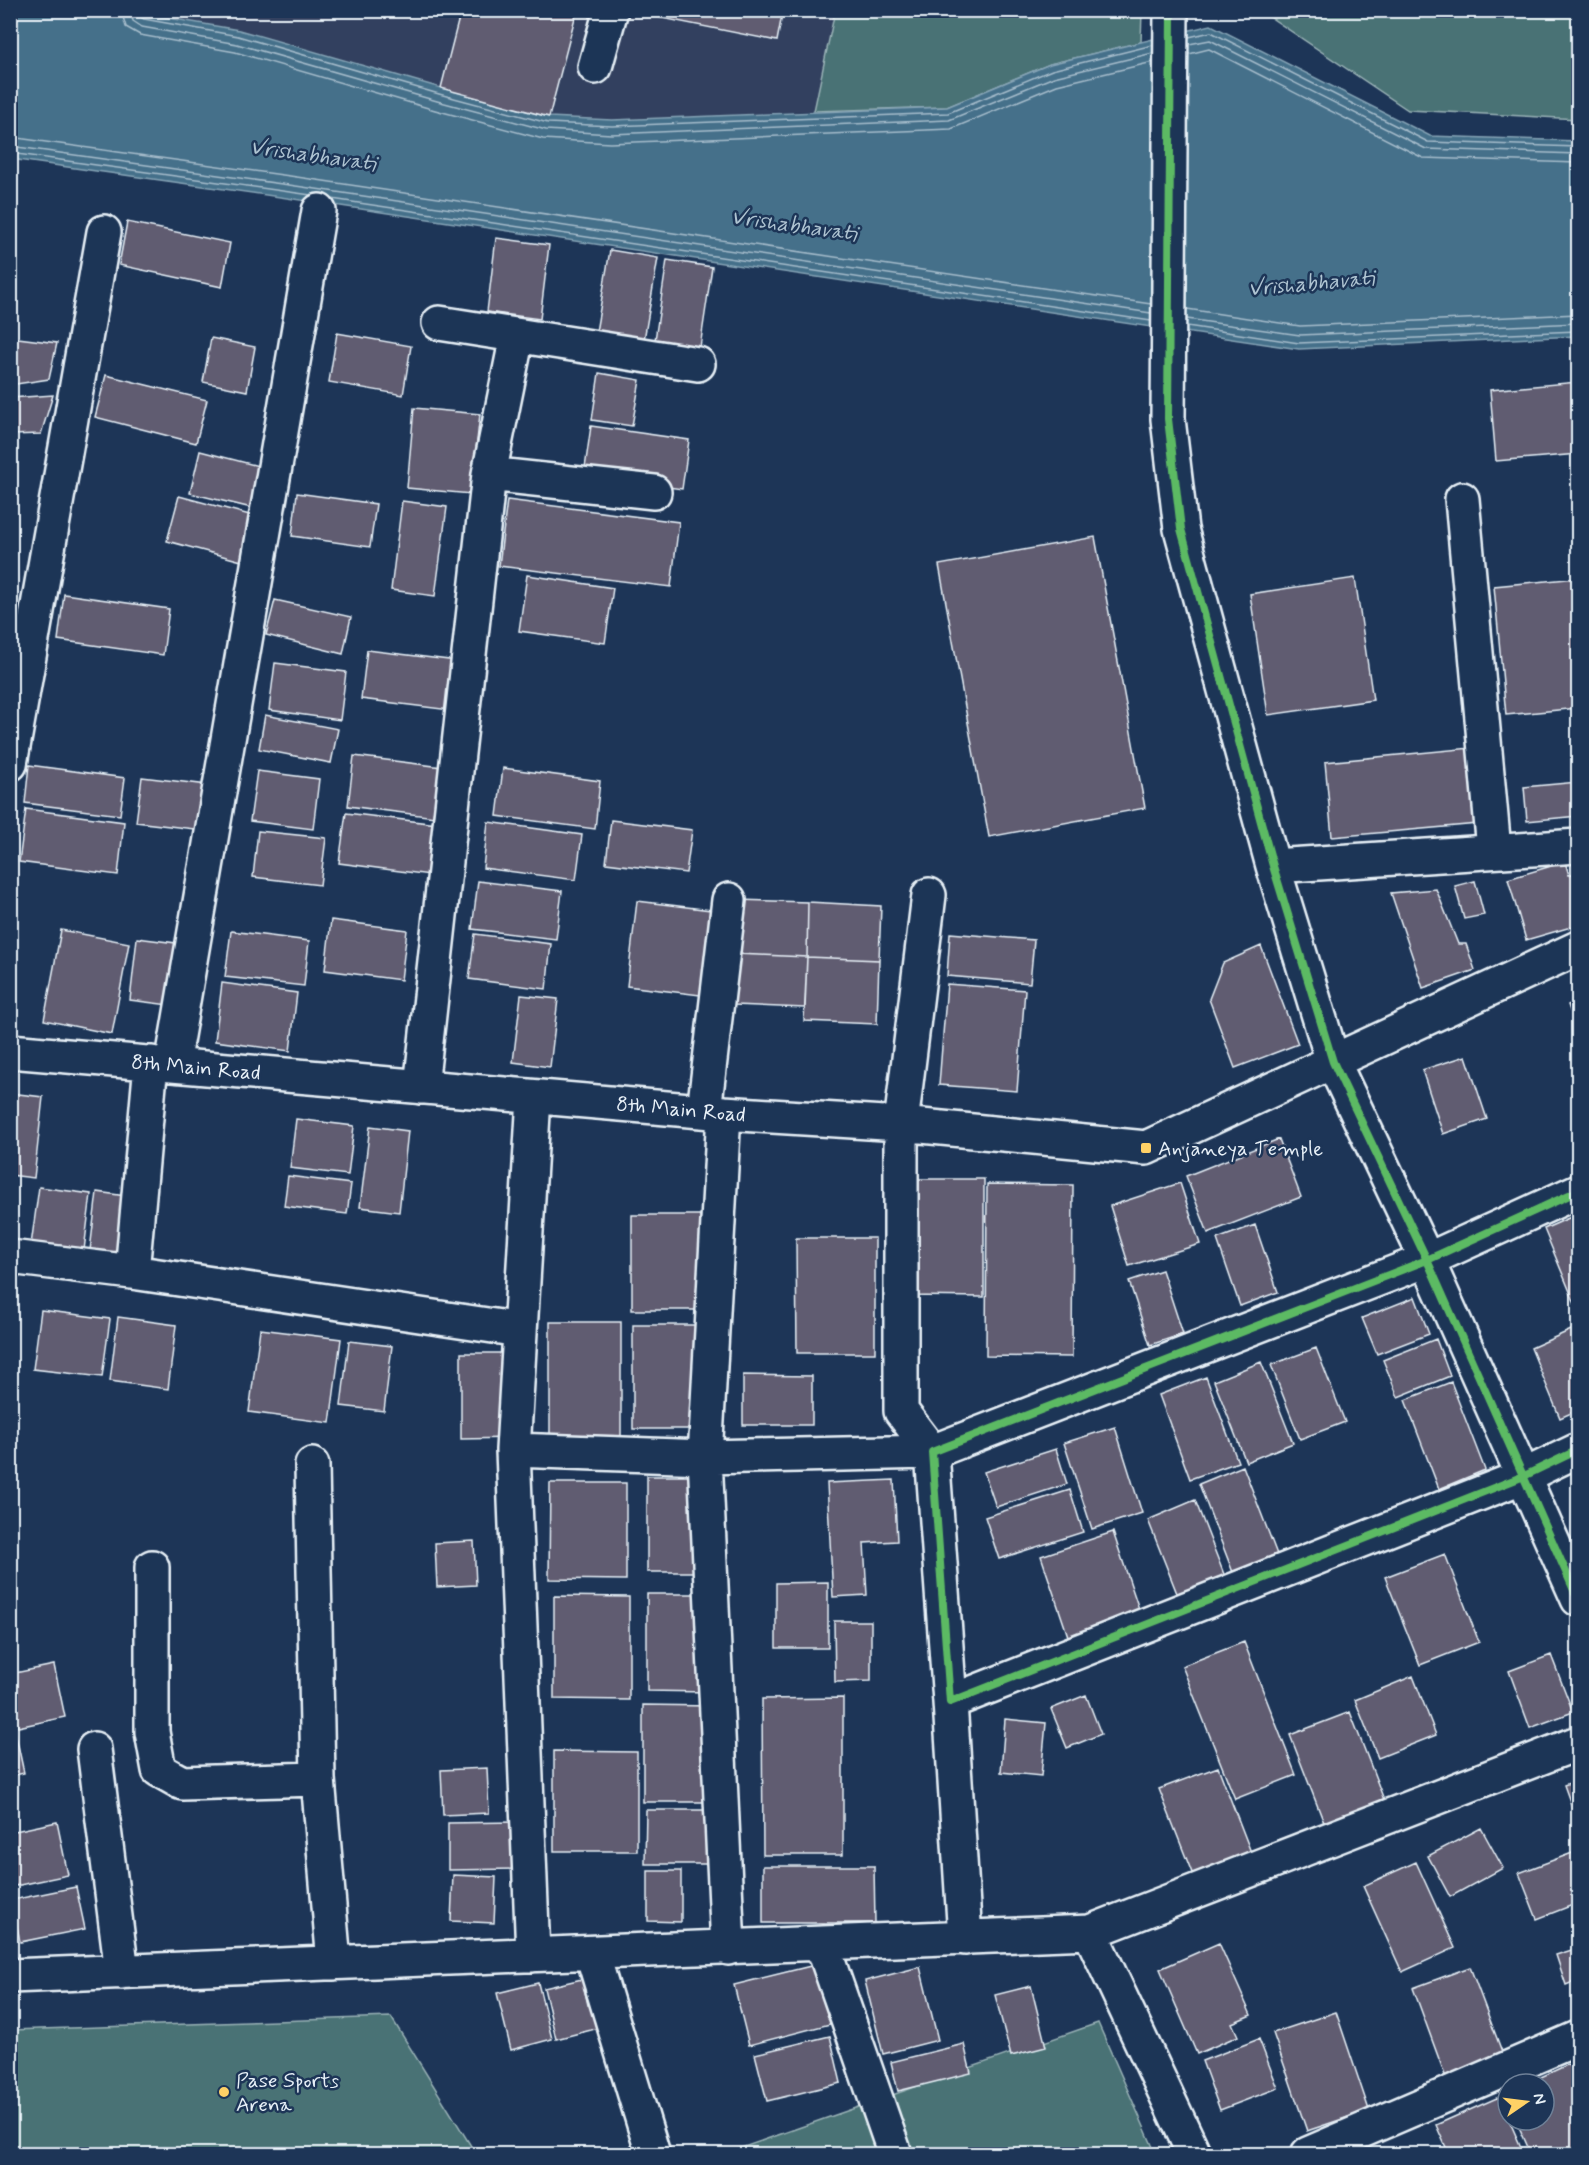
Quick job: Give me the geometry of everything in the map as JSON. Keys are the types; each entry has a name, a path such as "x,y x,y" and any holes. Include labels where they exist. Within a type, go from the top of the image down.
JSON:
{"street":[{"path":"596,67 611,10"},
{"path":"1171,10 1168,418 1181,529 1273,866 1333,1062 1427,1260 1578,1599"},
{"path":"132,1272 162,1064 319,211"},
{"path":"10,764 104,232"},
{"path":"439,323 698,364"},
{"path":"421,1087 489,474 518,336"},
{"path":"489,474 654,492"},
{"path":"1462,500 1494,850"},
{"path":"1273,866 1578,846"},
{"path":"929,895 901,1124 901,1411 932,1452 965,1938"},
{"path":"728,1948 705,1457 714,1112 729,900"},
{"name":"8th Main Road","path":"10,1051 714,1112 901,1124 1146,1148 1578,948"},
{"path":"533,1955 513,1450 534,1097"},
{"path":"513,1450 705,1457 932,1452 1427,1260 1578,1191"},
{"path":"10,1257 132,1272 520,1330"},
{"path":"950,1702 1524,1476 1578,1450"},
{"path":"312,1465 318,1779 334,1964"},
{"path":"152,1567 152,1732 159,1770 182,1783 318,1779"},
{"path":"10,1976 1090,1932 1578,1743"},
{"path":"94,1749 122,1972"},
{"path":"1090,1932 1194,2154"},
{"path":"822,1944 895,2154"},
{"path":"592,1953 653,2154"},
{"path":"1308,2154 1578,2038"}],"shaded area":[{"path":"128,11 835,11 814,111 612,120 549,117 240,30"}],"green space":[{"path":"835,11 1142,11 1141,42 1050,64 947,107 814,111"},
{"path":"1261,11 1578,11 1578,119 1408,110"},
{"name":"Pase Sports Arena","path":"391,2017 476,2154 11,2154 11,2030"},
{"path":"1098,2023 1156,2154 724,2154"}],"water":[{"name":"Vrishabhavati","path":"11,11 128,11 239,30 549,117 612,120 947,107 1050,64 1211,25 1430,136 1578,141 1578,336 1299,349 11,159"}],"building":[{"path":"461,10 577,10 549,117 441,88"},
{"path":"643,10 783,10 777,41 642,14"},
{"path":"127,222 230,243 222,287 119,265"},
{"path":"496,238 549,245 540,319 487,312"},
{"path":"610,250 658,258 644,340 596,332"},
{"path":"667,260 712,267 700,347 655,340"},
{"path":"337,333 411,346 403,395 329,382"},
{"path":"10,337 57,343 49,379 10,385"},
{"path":"211,338 255,347 247,391 203,382"},
{"path":"599,373 640,380 632,426 592,420"},
{"path":"106,375 207,400 196,443 95,417"},
{"path":"1578,382 1578,454 1496,461 1490,390"},
{"path":"53,395 41,434 10,435 10,398"},
{"path":"414,408 480,414 471,494 407,488"},
{"path":"591,426 689,440 682,489 584,475"},
{"path":"200,451 270,469 260,510 190,493"},
{"path":"297,493 376,504 370,547 292,536"},
{"path":"179,496 261,518 249,563 167,541"},
{"path":"507,500 679,522 671,587 499,566"},
{"path":"402,501 447,507 435,596 391,590"},
{"path":"1095,537 1145,808 989,837 939,565"},
{"path":"527,575 613,588 605,643 519,631"},
{"path":"1355,578 1373,700 1268,715 1250,594"},
{"path":"1578,578 1578,708 1506,715 1494,586"},
{"path":"64,594 169,609 163,655 58,640"},
{"path":"275,600 351,617 343,654 266,635"},
{"path":"367,650 465,662 458,711 361,699"},
{"path":"275,663 346,672 340,720 269,710"},
{"path":"265,715 338,729 331,763 259,749"},
{"path":"1471,748 1478,824 1332,837 1325,762"},
{"path":"354,756 442,767 435,817 348,806"},
{"path":"29,765 125,778 120,815 25,803"},
{"path":"503,768 600,781 595,829 497,816"},
{"path":"257,771 319,779 313,829 250,821"},
{"path":"142,777 216,786 211,831 136,822"},
{"path":"1578,782 1578,816 1527,821 1524,787"},
{"path":"26,809 124,822 118,875 19,862"},
{"path":"346,813 437,824 430,875 339,863"},
{"path":"611,820 692,830 686,873 606,863"},
{"path":"488,822 582,835 576,880 483,868"},
{"path":"258,831 326,838 320,885 253,877"},
{"path":"1565,862 1569,875 1578,872 1578,925 1526,940 1508,879"},
{"path":"478,881 562,891 556,939 472,929"},
{"path":"1475,881 1484,915 1464,919 1455,886"},
{"path":"1436,889 1458,944 1466,944 1475,970 1423,988 1391,893"},
{"path":"737,900 808,902 807,957 735,954"},
{"path":"637,901 711,910 700,995 627,986"},
{"path":"808,902 881,906 879,960 807,957"},
{"path":"331,920 407,930 401,980 325,970"},
{"path":"61,930 129,943 112,1034 44,1020"},
{"path":"231,931 309,941 304,986 225,977"},
{"path":"950,933 1034,940 1030,983 947,976"},
{"path":"475,934 551,944 546,989 469,979"},
{"path":"137,938 176,943 169,1005 130,1000"},
{"path":"1261,946 1298,1044 1235,1068 1209,999 1223,963"},
{"path":"735,954 807,957 805,1008 734,1005"},
{"path":"807,957 879,960 877,1024 804,1021"},
{"path":"222,983 297,993 290,1051 215,1041"},
{"path":"947,984 1025,990 1017,1091 939,1085"},
{"path":"521,995 558,999 550,1067 513,1062"},
{"path":"1578,1001 1578,1033 1568,1005"},
{"path":"1466,1056 1487,1119 1443,1134 1422,1070"},
{"path":"10,1093 43,1097 34,1178 10,1175"},
{"path":"296,1119 354,1126 348,1175 290,1168"},
{"path":"370,1126 408,1131 399,1212 360,1207"},
{"path":"1279,1139 1301,1197 1208,1233 1186,1176"},
{"path":"288,1176 351,1184 347,1214 284,1206"},
{"path":"908,1179 984,1179 984,1297 908,1296"},
{"path":"1180,1183 1200,1244 1129,1266 1110,1206"},
{"path":"987,1184 1073,1185 1072,1357 986,1356"},
{"path":"39,1187 91,1194 83,1258 30,1252"},
{"path":"97,1192 133,1197 125,1263 89,1259"},
{"path":"1578,1214 1578,1311 1544,1229"},
{"path":"632,1215 700,1215 701,1310 632,1310"},
{"path":"1255,1225 1278,1292 1240,1306 1217,1239"},
{"path":"796,1238 875,1238 875,1353 797,1353"},
{"path":"1162,1270 1183,1334 1150,1345 1129,1281"},
{"path":"1415,1297 1429,1334 1377,1354 1362,1318"},
{"path":"41,1310 110,1319 102,1377 33,1369"},
{"path":"118,1317 176,1325 168,1389 110,1381"},
{"path":"550,1322 621,1322 621,1437 550,1437"},
{"path":"633,1325 701,1325 700,1429 633,1429"},
{"path":"1578,1327 1578,1410 1560,1418 1531,1348"},
{"path":"260,1329 341,1339 330,1423 249,1412"},
{"path":"1436,1339 1450,1376 1398,1397 1383,1360"},
{"path":"349,1341 392,1346 384,1411 341,1406"},
{"path":"1316,1348 1345,1422 1300,1439 1271,1365"},
{"path":"461,1353 512,1353 513,1438 461,1439"},
{"path":"1261,1362 1293,1443 1246,1462 1214,1381"},
{"path":"743,1375 812,1376 812,1425 743,1425"},
{"path":"1206,1377 1238,1462 1190,1479 1159,1395"},
{"path":"1451,1382 1485,1470 1439,1489 1405,1400"},
{"path":"1115,1427 1142,1513 1092,1529 1064,1443"},
{"path":"1056,1449 1067,1484 996,1507 984,1472"},
{"path":"1243,1466 1278,1557 1234,1575 1199,1484"},
{"path":"647,1476 702,1476 702,1572 647,1572"},
{"path":"894,1480 897,1541 864,1543 867,1595 833,1597 827,1483"},
{"path":"550,1483 626,1483 626,1580 549,1579"},
{"path":"1070,1490 1083,1532 999,1559 985,1517"},
{"path":"1195,1500 1227,1582 1180,1601 1148,1520"},
{"path":"1113,1532 1142,1618 1070,1642 1041,1556"},
{"path":"474,1541 476,1585 437,1587 435,1543"},
{"path":"1445,1554 1479,1642 1420,1665 1385,1577"},
{"path":"828,1582 828,1648 776,1648 776,1583"},
{"path":"647,1594 709,1594 708,1692 647,1691"},
{"path":"554,1596 629,1597 629,1700 554,1699"},
{"path":"834,1621 871,1621 871,1681 835,1682"},
{"path":"1244,1642 1296,1775 1235,1799 1182,1666"},
{"path":"1551,1655 1573,1712 1530,1728 1509,1671"},
{"path":"54,1665 65,1717 18,1727 10,1692 10,1674"},
{"path":"1413,1676 1436,1735 1378,1758 1355,1700"},
{"path":"1086,1695 1101,1734 1067,1748 1051,1709"},
{"path":"843,1698 843,1855 763,1855 762,1699"},
{"path":"643,1705 711,1706 711,1802 643,1802"},
{"path":"1350,1712 1388,1810 1328,1833 1290,1735"},
{"path":"1005,1719 1046,1723 1041,1776 1001,1772"},
{"path":"15,1731 24,1773 10,1776 10,1732"},
{"path":"554,1751 637,1752 637,1851 554,1851"},
{"path":"1218,1767 1254,1860 1196,1883 1159,1789"},
{"path":"487,1768 489,1813 443,1815 441,1770"},
{"path":"1578,1780 1578,1824 1564,1785"},
{"path":"646,1810 713,1810 713,1864 645,1864"},
{"path":"57,1822 68,1875 15,1886 10,1864 10,1832"},
{"path":"523,1822 524,1869 448,1870 448,1823"},
{"path":"1481,1828 1503,1868 1450,1897 1428,1856"},
{"path":"1575,1852 1578,1861 1578,1903 1537,1919 1519,1873"},
{"path":"1416,1862 1455,1948 1402,1972 1363,1886"},
{"path":"763,1866 874,1866 875,1923 763,1923"},
{"path":"648,1871 681,1871 681,1922 648,1921"},
{"path":"453,1875 496,1877 494,1923 451,1921"},
{"path":"76,1887 85,1929 20,1942 12,1900"},
{"path":"1219,1943 1251,2015 1232,2023 1238,2036 1197,2054 1160,1969"},
{"path":"1578,1948 1578,1980 1566,1985 1556,1955"},
{"path":"815,1965 830,2024 749,2045 734,1985"},
{"path":"920,1967 938,2040 883,2054 865,1981"},
{"path":"1470,1967 1504,2057 1446,2078 1413,1988"},
{"path":"582,1979 588,2005 593,2004 599,2028 556,2039 544,1988"},
{"path":"538,1983 552,2039 511,2050 497,1993"},
{"path":"1031,1986 1046,2047 1011,2056 995,1995"},
{"path":"1336,2012 1369,2110 1307,2131 1273,2033"},
{"path":"830,2036 841,2083 767,2101 755,2054"},
{"path":"1259,2039 1278,2088 1220,2110 1202,2061"},
{"path":"964,2044 971,2073 898,2091 891,2062"},
{"path":"1569,2064 1578,2085 1578,2154 1531,2154 1521,2132 1556,2132 1556,2072 1552,2072"},
{"path":"1496,2098 1496,2132 1514,2132 1524,2154 1449,2154 1436,2125"}],"cycle path":[{"path":"1171,10 1168,419 1181,529 1273,866 1333,1062 1427,1260 1578,1599"},
{"path":"1578,1191 1427,1260 932,1452 950,1702 1524,1476 1578,1450"}],"place":[{"name":"Anjaneya Temple","path":"1146,1148"},
{"name":"Pase Sports Arena","path":"224,2092"}]}
